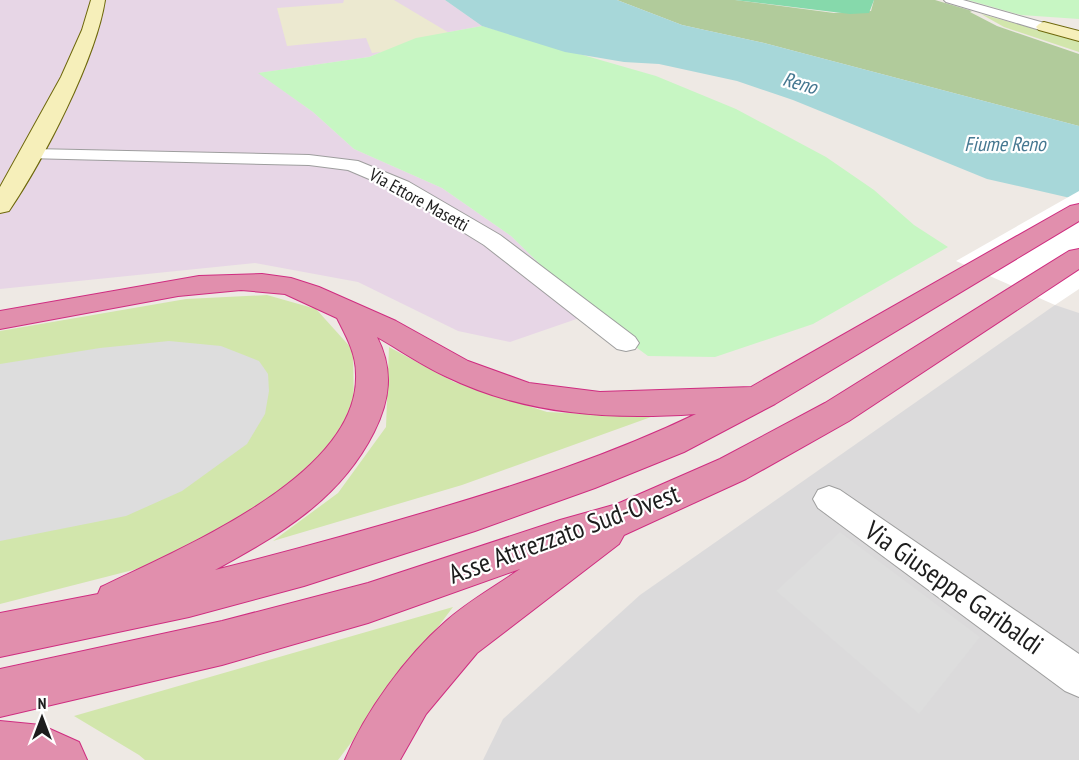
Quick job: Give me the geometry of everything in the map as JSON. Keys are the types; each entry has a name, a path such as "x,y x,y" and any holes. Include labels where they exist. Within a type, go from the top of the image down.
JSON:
{"highway":[{"name":"Asse Attrezzato Sud-Ovest","path":"0,635 189,597 304,567 475,514 582,477 670,442 763,396 1079,211"},
{"name":"Asse Attrezzato Sud-Ovest","path":"0,693 222,643 368,603 560,537 625,518 733,469 837,412 1079,257"},
{"path":"0,321 186,287 251,282 280,285 311,292 389,330 424,352 481,380 556,401 623,406 763,396"},
{"path":"0,310 40,312"},
{"path":"81,620 272,519 311,490 334,465 354,439 372,390 373,369 368,350 350,313"},
{"path":"371,760 409,697 461,638 625,518"},
{"path":"0,747 41,751 61,760"}],"main road":[{"path":"0,206 33,154 60,101 97,9"},
{"path":"1044,27 1079,23"},
{"path":"1044,27 1079,36"}],"street":[{"path":"950,0 1044,27"},
{"name":"Via Ettore Masetti","path":"33,154 309,160 352,165 402,186 492,240 626,343"},
{"name":"Via Giuseppe Garibaldi","path":"829,499 1079,677"}],"shaded area":[{"path":"0,0 445,0 482,26 416,38 369,57 259,73 313,112 354,149 442,188 511,236 591,314 510,342 458,331 358,282 255,263 0,289"},
{"path":"344,0 394,0 466,43 372,53 366,38 287,46 277,8 343,3"},
{"path":"1055,305 1079,313 1079,760 483,760 503,719 640,595"},
{"path":"169,341 221,346 259,361 268,374 269,391 265,414 247,444 182,491 126,516 0,541 0,364 100,348"},
{"path":"840,532 980,637 919,714 776,591"}],"green space":[{"path":"617,0 735,0 834,13 871,11 874,0 935,0 972,11 970,12 997,26 1079,54 1079,126 764,43 682,25"},
{"path":"735,0 874,0 869,13 850,14"},
{"path":"968,0 1079,0 1079,19 1021,15"},
{"path":"981,14 1079,41 1079,52 1004,27"},
{"path":"482,26 656,76 736,109 826,157 874,190 914,225 948,247 813,324 715,357 648,356 591,314 511,236 442,188 354,149 313,112 258,73 369,57 416,38"},
{"path":"267,295 316,309 353,350 354,412 302,484 176,559 0,604 0,331 186,299"},
{"path":"389,347 454,382 547,412 651,417 462,485 273,541 338,493 386,427"},
{"path":"453,607 338,760 145,760 74,716"}],"water":[{"name":"Fiume Reno","path":"445,0 617,0 682,25 764,43 1079,126 1079,200 987,179 793,100 737,81 659,64 624,62 565,52 482,26"}],"pier":[{"path":"1079,191 1079,289 1055,305 956,261"}],"water label":[{"name":"Reno","path":"800,83"}]}
